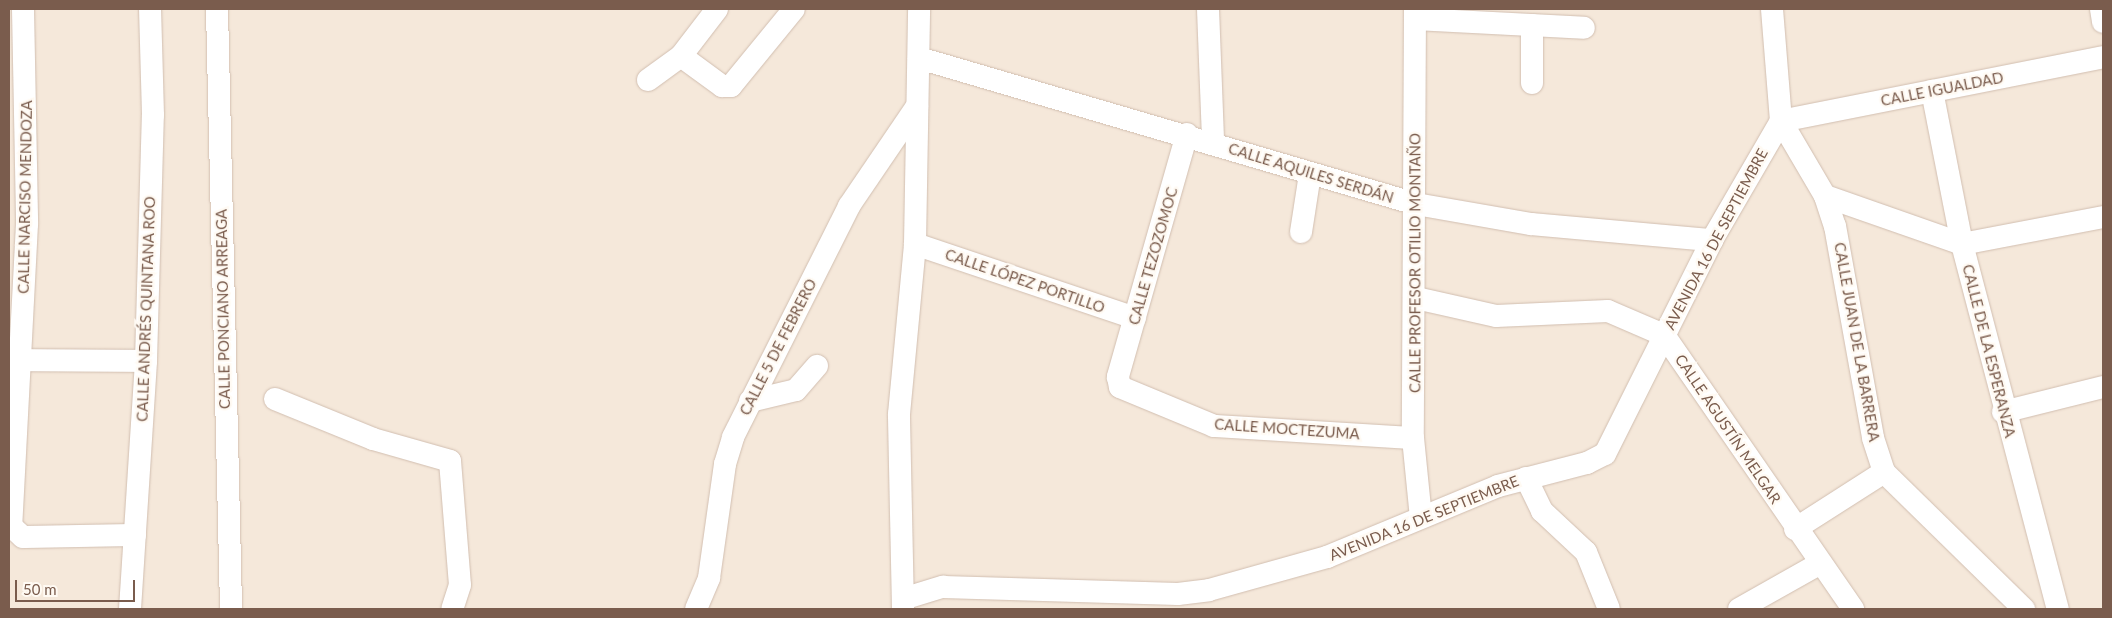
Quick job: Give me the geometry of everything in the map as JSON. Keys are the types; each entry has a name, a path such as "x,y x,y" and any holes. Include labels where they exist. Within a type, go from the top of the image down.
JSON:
{"street":[{"name":"CALLE NARCISO MENDOZA","path":"23,9 27,224 13,360 14,532 23,537 136,535"},
{"name":"CALLE ANDRÉS QUINTANA ROO","path":"130,609 146,362 153,115 150,9"},
{"name":"CALLE PONCIANO ARREAGA","path":"217,9 231,609"},
{"path":"648,80 681,56 717,9"},
{"path":"681,56 722,86 740,80 794,9"},
{"path":"905,604 899,414 915,244 919,9"},
{"path":"1208,9 1213,142"},
{"path":"1774,9 1781,121"},
{"path":"2101,9 2103,22"},
{"path":"1415,14 1532,26 1584,28"},
{"name":"CALLE PROFESOR OTILIO MONTAÑO","path":"1415,14 1416,298 1413,438 1421,518"},
{"path":"1532,26 1532,83"},
{"name":"CALLE IGUALDAD","path":"1781,121 2103,57"},
{"name":"CALLE AQUILES SERDÁN","path":"919,58 1187,134 1310,174 1416,204 1531,224 1712,240"},
{"name":"CALLE DE LA ESPERANZA","path":"1932,90 1962,244 2003,412 2058,609"},
{"name":"CALLE 5 DE FEBRERO","path":"696,609 710,578 725,464 750,401 849,206 917,106"},
{"name":"CALLE JUAN DE LA BARRERA","path":"1781,121 1824,196 1841,251 1866,402 1884,472"},
{"name":"AVENIDA 16 DE SEPTIEMBRE","path":"905,604 943,587 1178,594 1209,590 1327,557 1421,518 1526,478 1587,463 1605,454 1712,240 1781,121"},
{"name":"CALLE TEZOZOMOC","path":"1118,377 1187,134"},
{"path":"1301,232 1310,174"},
{"path":"1824,196 1962,244 2103,217"},
{"name":"CALLE LÓPEZ PORTILLO","path":"915,244 1136,318"},
{"path":"1416,298 1496,316 1608,311 1664,335"},
{"name":"CALLE AGUSTÍN MELGAR","path":"1664,335 1819,564 1853,609"},
{"path":"13,360 146,362"},
{"path":"750,401 796,390 817,366"},
{"name":"CALLE MOCTEZUMA","path":"1118,377 1124,391 1214,426 1413,438"},
{"path":"2003,412 2103,387"},
{"path":"274,399 373,439 450,461 460,585 452,609"},
{"path":"1795,529 1884,472 2024,609"},
{"path":"1526,478 1542,511 1586,552 1609,609"},
{"path":"1740,609 1819,564"}],"shaded area":[{"path":"9,9 2103,9 2103,609 9,609"}]}
